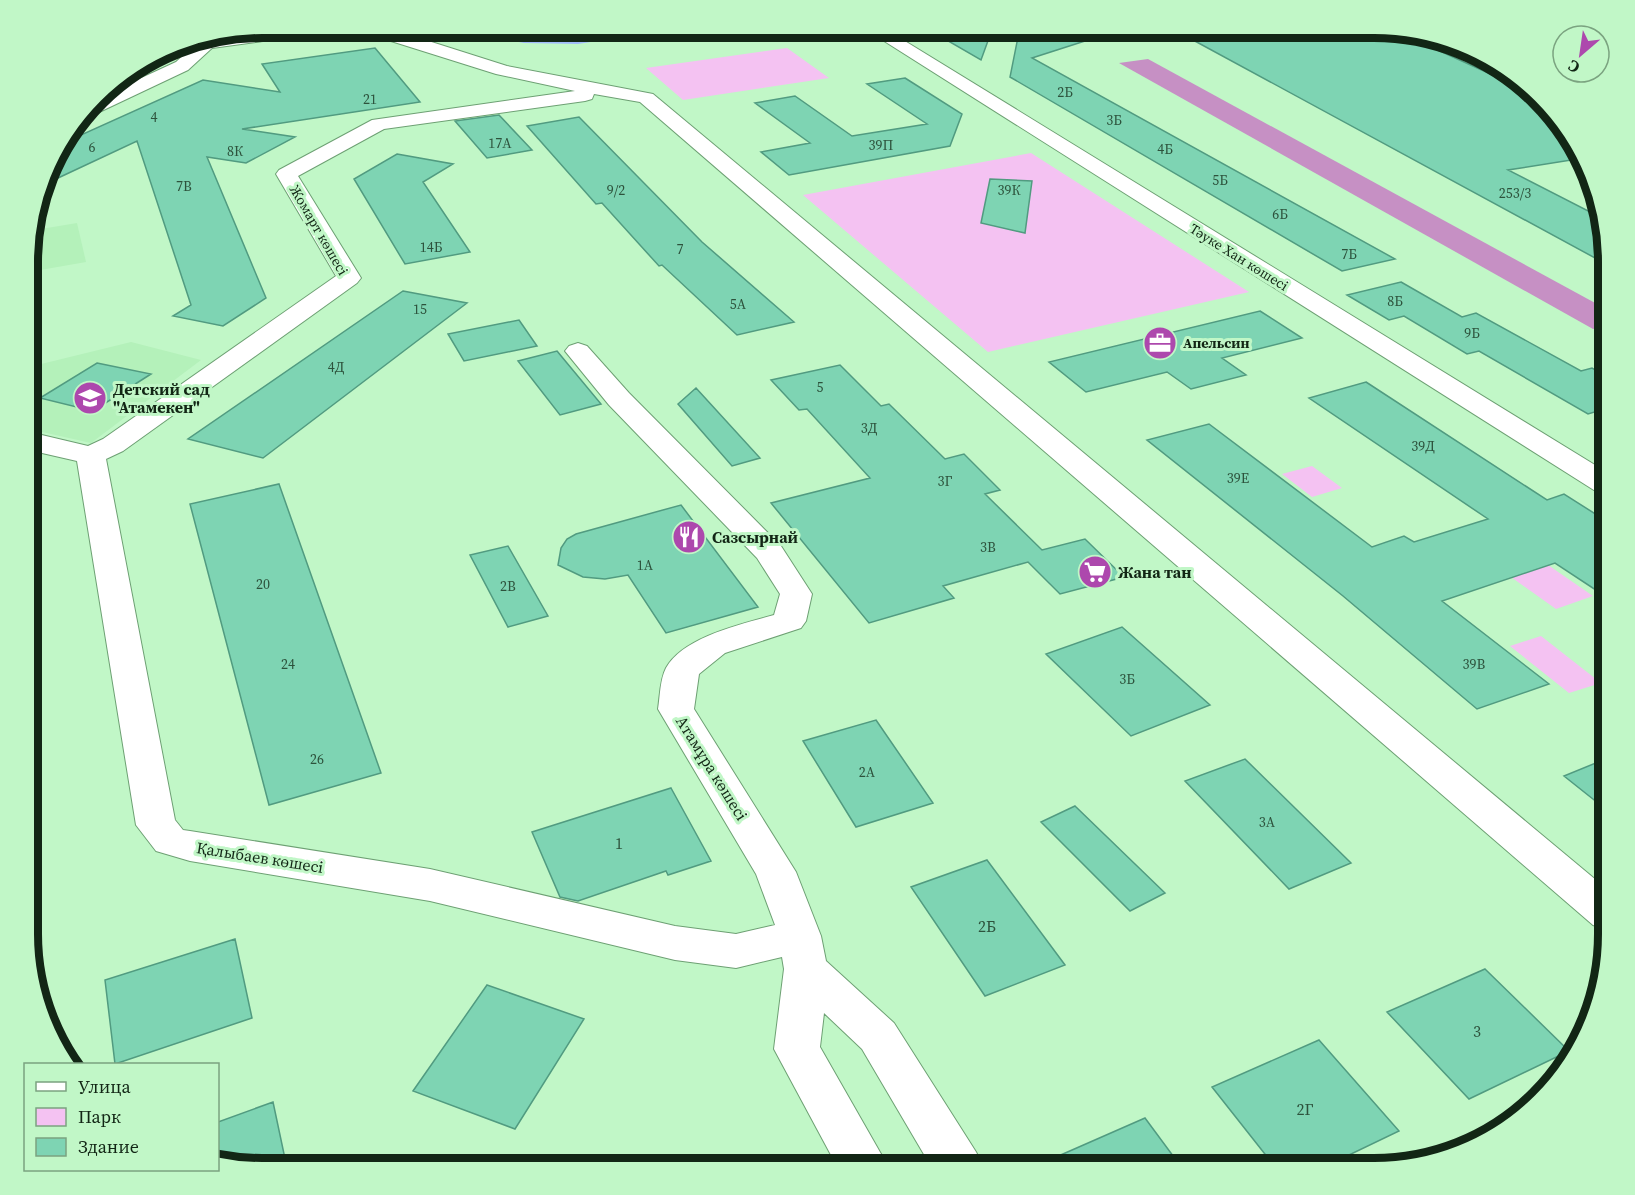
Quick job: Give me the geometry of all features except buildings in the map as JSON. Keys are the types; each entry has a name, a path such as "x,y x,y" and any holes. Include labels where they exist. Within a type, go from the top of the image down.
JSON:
{"street":[{"path":"224,41 243,38"},
{"path":"399,38 503,70 646,98 1598,906"},
{"name":"Тәуке Хан көшесі","path":"888,38 1598,480"},
{"path":"103,103 182,66 205,45"},
{"name":"Жомарт көшесі","path":"91,455 113,445 349,278 286,174 379,124 612,92"},
{"name":"Атамұра көшесі","path":"578,351 619,399 770,553 796,594 789,621 713,645 681,670 676,709 776,872 803,953 797,1049 858,1158"},
{"path":"38,443 91,455"},
{"name":"Қалыбаев көшесі","path":"91,455 156,825 170,841 430,885 524,905 675,943 736,951 803,953"},
{"name":"Атамұра көшесі","path":"803,953 878,1036 953,1158"}],"shaded area":[{"path":"1148,59 1598,305 1598,328 1593,329 1119,63"},
{"path":"77,223 86,262 38,270 40,229"},
{"name":"Детский сад \"Атамекен\"","path":"131,342 201,360 91,443 38,431 38,365"}],"green space":[{"path":"787,48 829,78 683,100 646,68"},
{"path":"1031,153 1249,292 988,352 803,195"},
{"path":"1312,466 1342,488 1312,497 1282,474"},
{"path":"1548,565 1593,596 1556,609 1511,577"},
{"path":"1541,636 1598,681 1598,684 1569,693 1510,646"}],"water":[{"path":"498,38 616,38 578,44 524,43"}],"place":[{"name":"Апельсин","path":"1160,343"},
{"name":"Детский сад \"Атамекен\"","path":"90,398"},
{"name":"Сазсырнай","path":"689,537"},
{"name":"Жана тан","path":"1095,572"}]}
